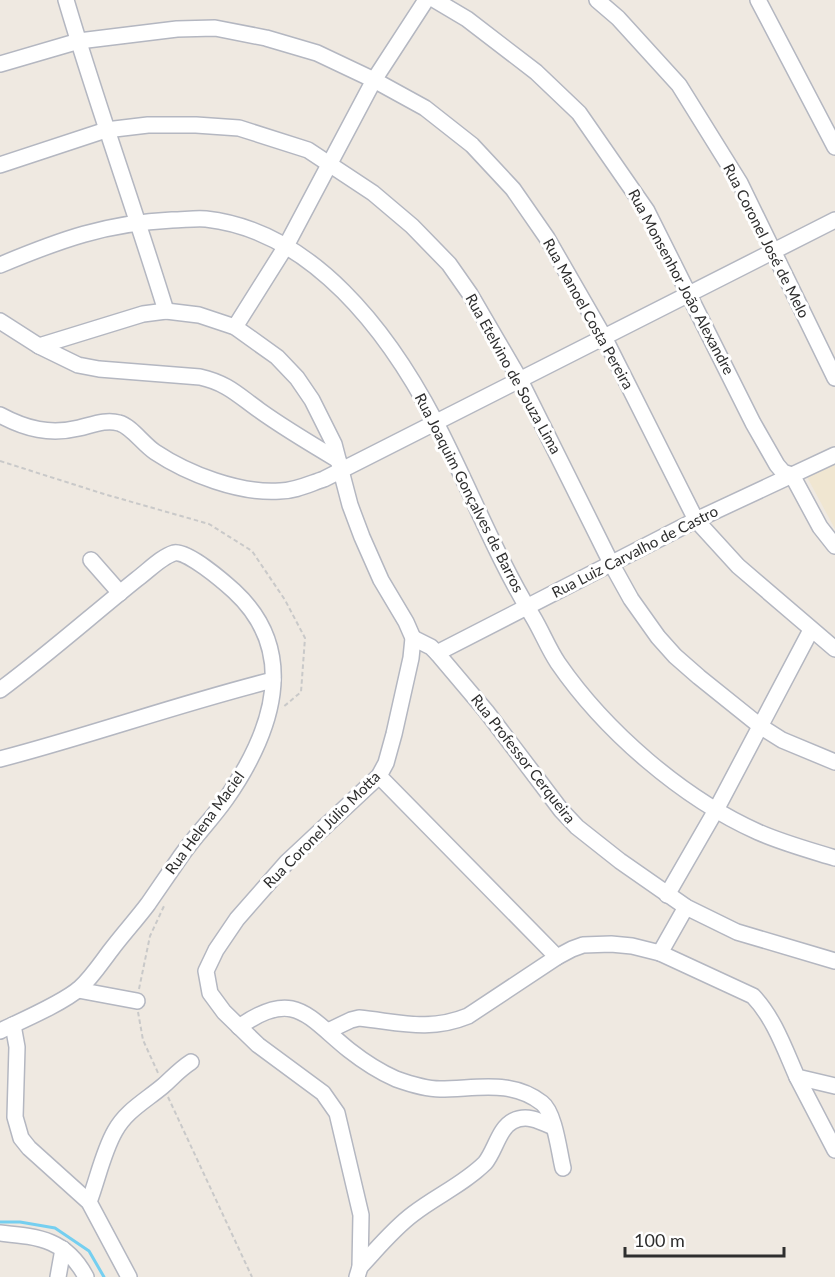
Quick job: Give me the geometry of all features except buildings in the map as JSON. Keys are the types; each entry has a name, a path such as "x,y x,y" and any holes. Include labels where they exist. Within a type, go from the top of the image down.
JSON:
{"street":[{"path":"66,0 166,311"},
{"path":"235,327 286,246 374,80 426,0"},
{"name":"Rua Monsenhor João Alexandre","path":"435,0 467,20 536,72 579,113 647,211 771,454 783,472 792,475 820,527 835,546"},
{"name":"Rua Coronel José de Melo","path":"597,0 618,18 679,85 740,183 835,378"},
{"path":"758,0 835,147"},
{"name":"Rua Manoel Costa Pereira","path":"0,64 79,41 177,29 215,28 266,38 317,53 374,80 425,108 471,145 513,189 547,238 604,337 696,520 738,566 835,649"},
{"name":"Rua Etelvino de Souza Lima","path":"0,165 106,130 148,126 239,128 308,150 373,193 412,226 449,264 470,294 519,378 631,599 675,656 728,702 760,726 782,740 835,762"},
{"name":"Rua Joaquim Gonçalves de Barros","path":"0,265 86,232 137,222 204,219 233,224 286,246 333,282 362,310 393,350 435,421 526,606 558,662 588,700 660,771 716,810 760,833 835,858"},
{"path":"0,415 28,428 46,432 68,431 104,422 123,424 141,442 171,461 222,483 258,491 294,489 604,337 835,220"},
{"path":"39,346 143,314 166,311 199,315 235,327 277,357 297,378 312,400 334,444 362,537 381,580 413,638"},
{"path":"0,321 39,346 78,365 99,369 200,376 216,380 231,388 339,465"},
{"name":"Rua Luiz Carvalho de Castro","path":"437,653 696,520 835,455"},
{"name":"Rua Helena Maciel","path":"4,1027 78,990 95,972 147,905 191,841 213,816 240,776 267,719 272,703 273,663 264,629 249,607 233,590 193,559 185,554 175,553 120,593"},
{"path":"0,690 41,660 120,593 91,560"},
{"path":"667,895 716,810 811,630"},
{"name":"Rua Professor Cerqueira","path":"413,638 431,647 437,653 486,711 561,810 611,855 686,907 737,932 835,961"},
{"name":"Rua Coronel Júlio Motta","path":"359,1272 361,1215 337,1113 323,1094 258,1045 239,1027 210,993 206,971 216,950 237,919 287,862 380,776 394,734 411,658 413,638"},
{"path":"0,759 58,744 228,691 273,680"},
{"path":"380,776 557,957"},
{"path":"660,953 686,907"},
{"path":"328,1031 359,1018 425,1026 457,1021 557,957 583,945 632,946 660,953 753,996 762,1005 835,1150"},
{"path":"78,990 137,1001"},
{"path":"239,1027 251,1018 271,1010 289,1008 310,1016 349,1050 368,1063 412,1085 440,1089 495,1086 530,1096 548,1109 562,1168"},
{"path":"4,1027 17,1047 15,1118 17,1130 29,1148 89,1202 129,1277"},
{"path":"89,1202 107,1148 129,1112 191,1062"},
{"path":"797,1077 835,1086"},
{"path":"359,1272 412,1215 466,1179 484,1164 511,1122 528,1118 553,1126"},
{"path":"0,1233 53,1242 82,1268 86,1277"},
{"path":"58,1277 63,1249"}],"shaded area":[{"path":"835,462 835,529 806,475"}],"waterway":[{"path":"0,1222 20,1222 55,1228 89,1251 104,1277"}]}
